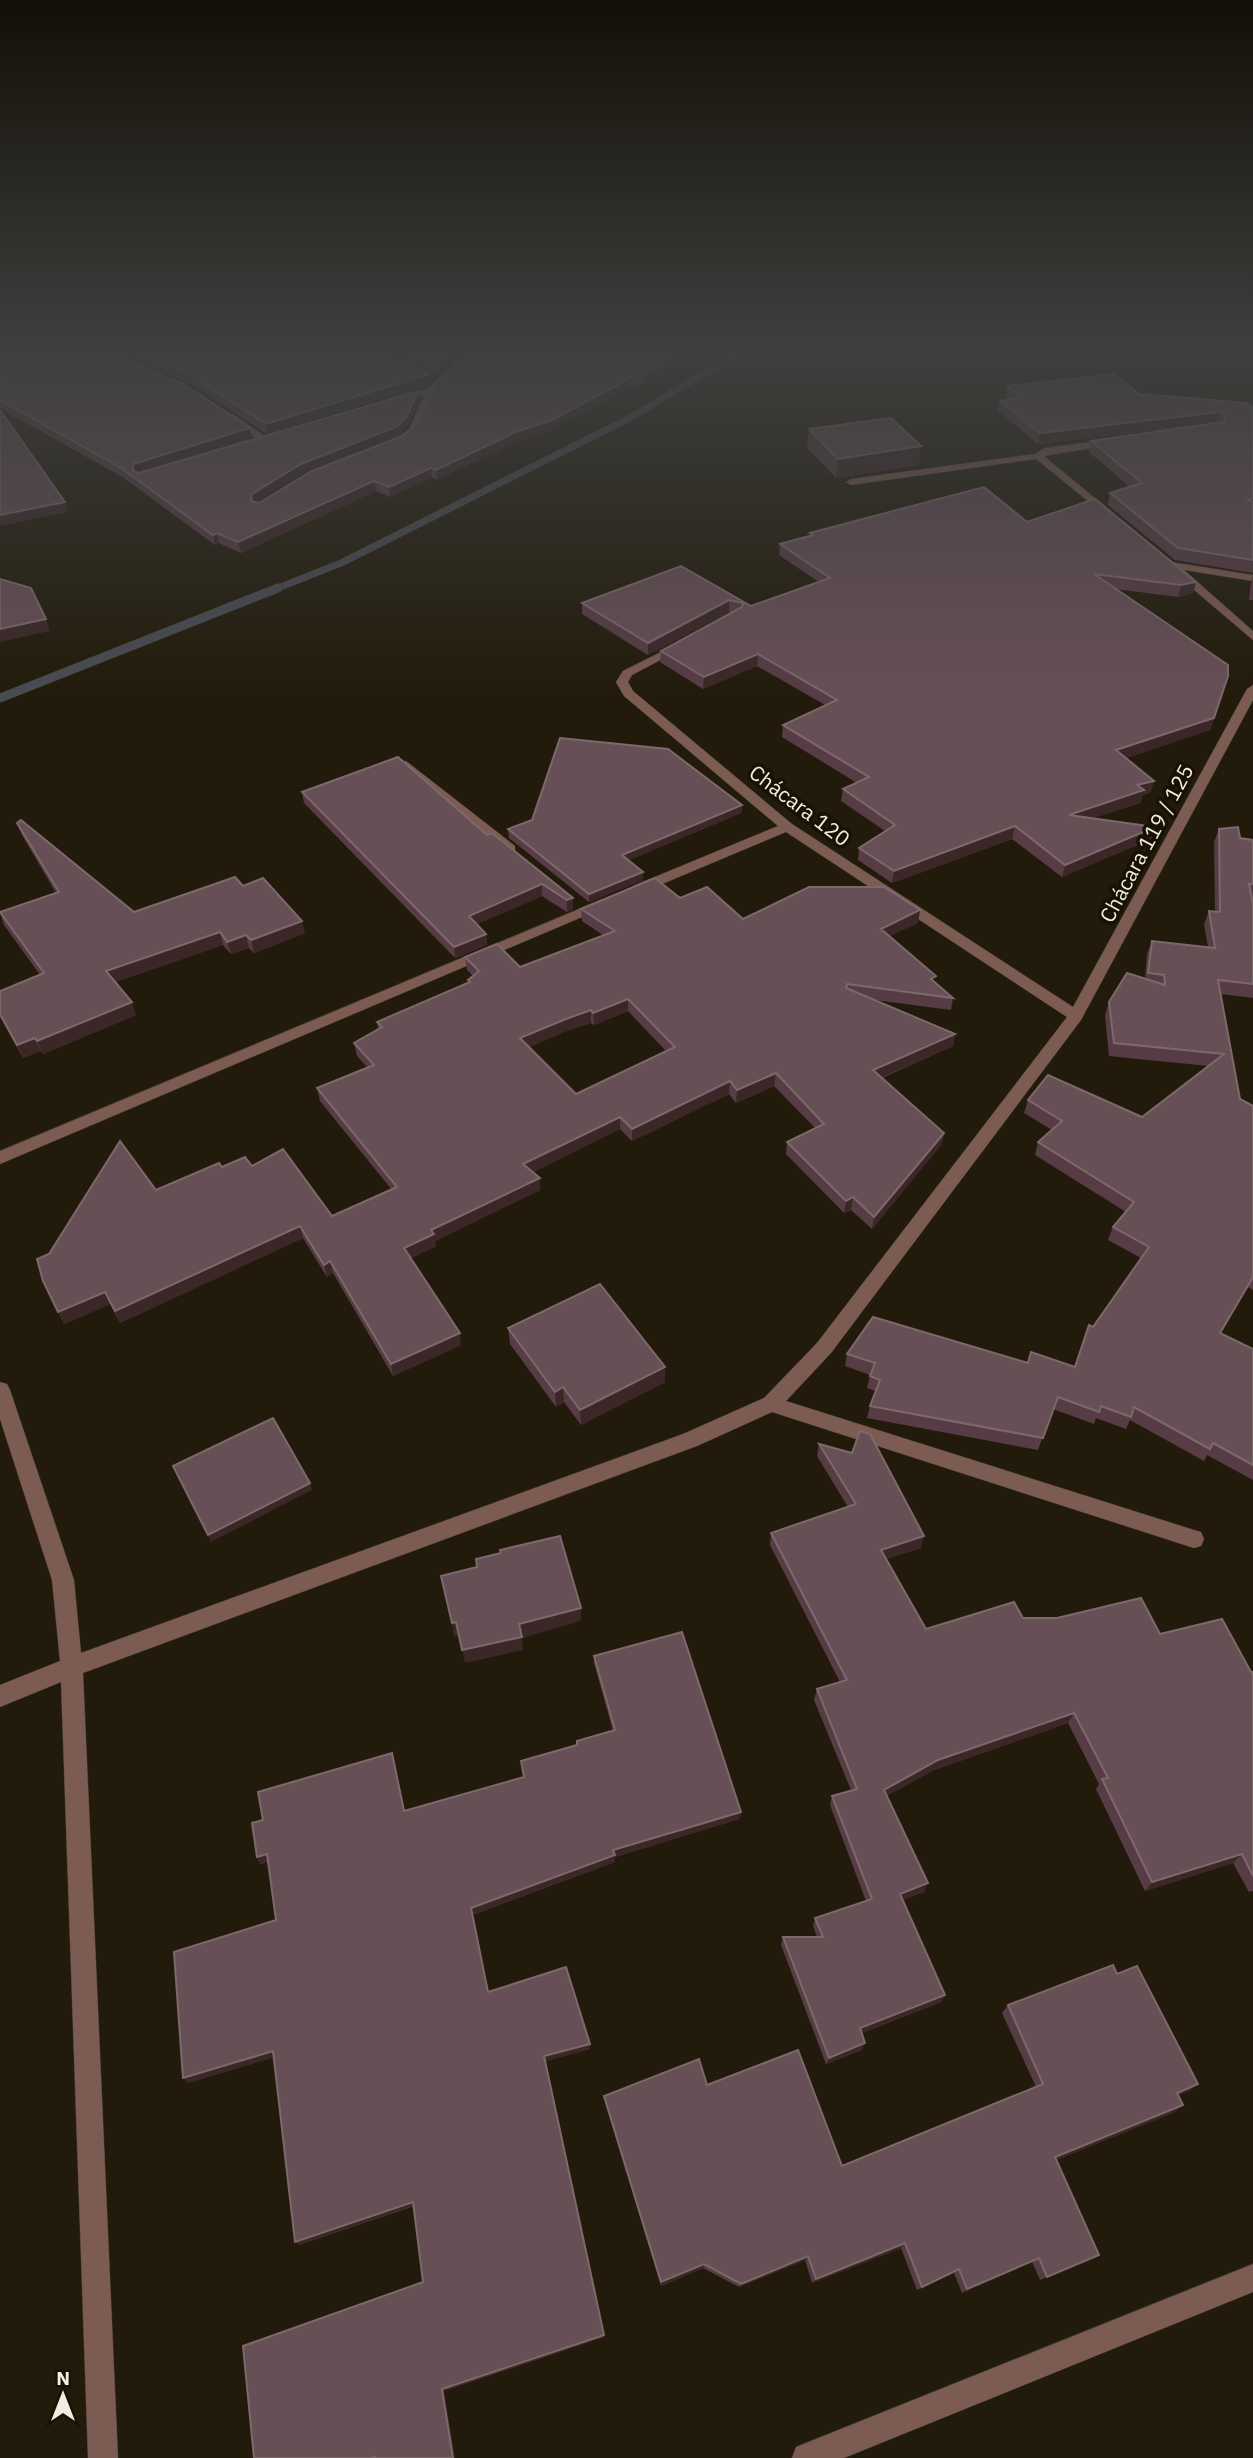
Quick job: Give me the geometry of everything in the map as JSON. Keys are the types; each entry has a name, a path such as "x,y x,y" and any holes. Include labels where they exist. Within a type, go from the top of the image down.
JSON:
{"street":[{"path":"851,482 960,466"},
{"path":"1052,466 1118,521"},
{"path":"1161,556 1253,637"},
{"path":"1171,565 1253,578"},
{"name":"Chácara 120","path":"699,635 627,673 622,682 628,693 787,827 1076,1016"},
{"name":"Chácara 119 / 125","path":"771,1404 824,1348 1076,1016 1253,689"},
{"path":"406,765 523,859"},
{"path":"0,1158 581,906 618,897 787,827"},
{"path":"0,1390 63,1580 72,1667 103,2458"},
{"path":"0,1696 72,1667 690,1440 771,1404 1194,1538"},
{"path":"807,2458 1253,2278"}],"building":[{"path":"0,466 39,466 65,502 0,515"},
{"path":"117,466 133,466 133,471 139,473 164,466 298,466 252,494 251,501 259,503 310,472 326,466 445,466 436,470 431,468 389,487 374,481 238,542 217,533 213,535"},
{"path":"1121,466 1253,466 1253,498 1248,500 1253,502 1253,560 1178,548 1110,493 1142,483"},
{"path":"984,487 1027,522 1095,499 1196,582 1181,585 1094,574 1228,665 1228,676 1214,718 1116,750 1154,781 1137,785 1144,790 1069,815 1155,827 1065,865 1015,826 894,871 859,848 895,825 843,789 869,777 783,725 837,700 758,654 704,677 661,651 742,607 743,603 729,600 648,643 582,603 681,566 751,606 830,578 780,544 813,535 810,533"},
{"path":"0,579 31,588 46,619 0,629"},
{"path":"560,738 668,749 742,805 622,855 643,872 589,894 508,829 532,820"},
{"path":"398,757 487,835 492,833 573,898 567,900 542,884 469,916 486,934 454,947 302,792"},
{"path":"21,820 134,912 235,877 243,886 263,878 302,921 251,940 246,935 227,942 220,932 106,971 132,1002 37,1041 35,1038 17,1045 0,1014 0,991 44,973 0,912 59,892 17,823"},
{"path":"1238,827 1240,838 1253,840 1253,884 1249,884 1253,904 1253,984 1218,980 1240,1099 1253,1106 1253,1277 1220,1333 1253,1349 1253,1465 1213,1443 1210,1449 1134,1407 1131,1417 1101,1406 1099,1412 1058,1397 1043,1438 870,1406 880,1380 870,1376 875,1363 847,1354 873,1317 1028,1363 1031,1352 1075,1367 1089,1325 1093,1327 1149,1247 1113,1227 1134,1202 1038,1142 1062,1121 1028,1100 1048,1075 1142,1117 1224,1054 1114,1043 1109,1002 1127,973 1165,985 1164,975 1148,973 1152,941 1215,948 1209,911 1220,912 1219,829"},
{"path":"655,878 680,898 707,887 743,919 809,887 884,887 920,910 881,929 936,976 931,979 953,998 847,984 846,988 955,1034 873,1070 944,1133 874,1217 853,1197 846,1201 787,1142 824,1124 776,1073 737,1090 730,1081 632,1129 620,1117 523,1164 540,1178 431,1230 434,1234 404,1248 460,1333 391,1364 330,1261 324,1265 300,1226 115,1311 105,1292 58,1312 43,1281 37,1259 49,1254 120,1141 156,1190 219,1163 222,1167 245,1157 252,1166 283,1149 332,1216 397,1187 317,1088 374,1065 354,1043 382,1027 377,1022 470,982 468,980 479,971 465,957 497,944 520,967 615,931 581,909","holes":["628,999 675,1047 576,1094 520,1038 566,1019 591,1010 593,1013"]},
{"path":"600,1284 665,1367 580,1410 563,1387 555,1392 508,1328"},
{"path":"273,1418 310,1483 208,1535 173,1466"},
{"path":"860,1431 870,1434 924,1536 881,1550 926,1629 1014,1602 1023,1618 1057,1618 1141,1598 1160,1634 1222,1619 1253,1672 1253,1876 1242,1854 1152,1882 1102,1779 1108,1778 1074,1713 938,1760 884,1790 928,1883 900,1894 945,1995 860,2028 865,2043 829,2058 783,1937 823,1937 815,1918 872,1899 832,1796 857,1789 817,1689 847,1680 771,1533 856,1504 819,1444 852,1453"},
{"path":"560,1536 581,1608 519,1624 522,1637 462,1650 456,1622 452,1623 441,1576 477,1567 476,1559 501,1553 500,1550"},
{"path":"682,1632 741,1812 613,1850 615,1855 471,1908 488,1992 566,1967 590,2044 544,2056 604,2335 442,2389 453,2458 254,2458 243,2346 423,2282 413,2202 295,2242 273,2051 183,2078 174,1952 276,1920 267,1854 257,1857 252,1823 263,1820 258,1792 392,1753 404,1811 524,1777 521,1761 577,1745 577,1741 615,1730 594,1656"},
{"path":"1113,1965 1117,1974 1137,1966 1198,2084 1177,2093 1183,2105 1055,2157 1099,2255 1047,2277 1039,2258 967,2289 959,2269 922,2287 905,2243 816,2279 808,2256 741,2284 704,2264 661,2282 604,2096 699,2059 707,2085 798,2050 842,2166 1043,2084 1008,2005"}],"waterway":[{"path":"273,590 341,563 535,466"},
{"path":"0,698 278,588"}]}
